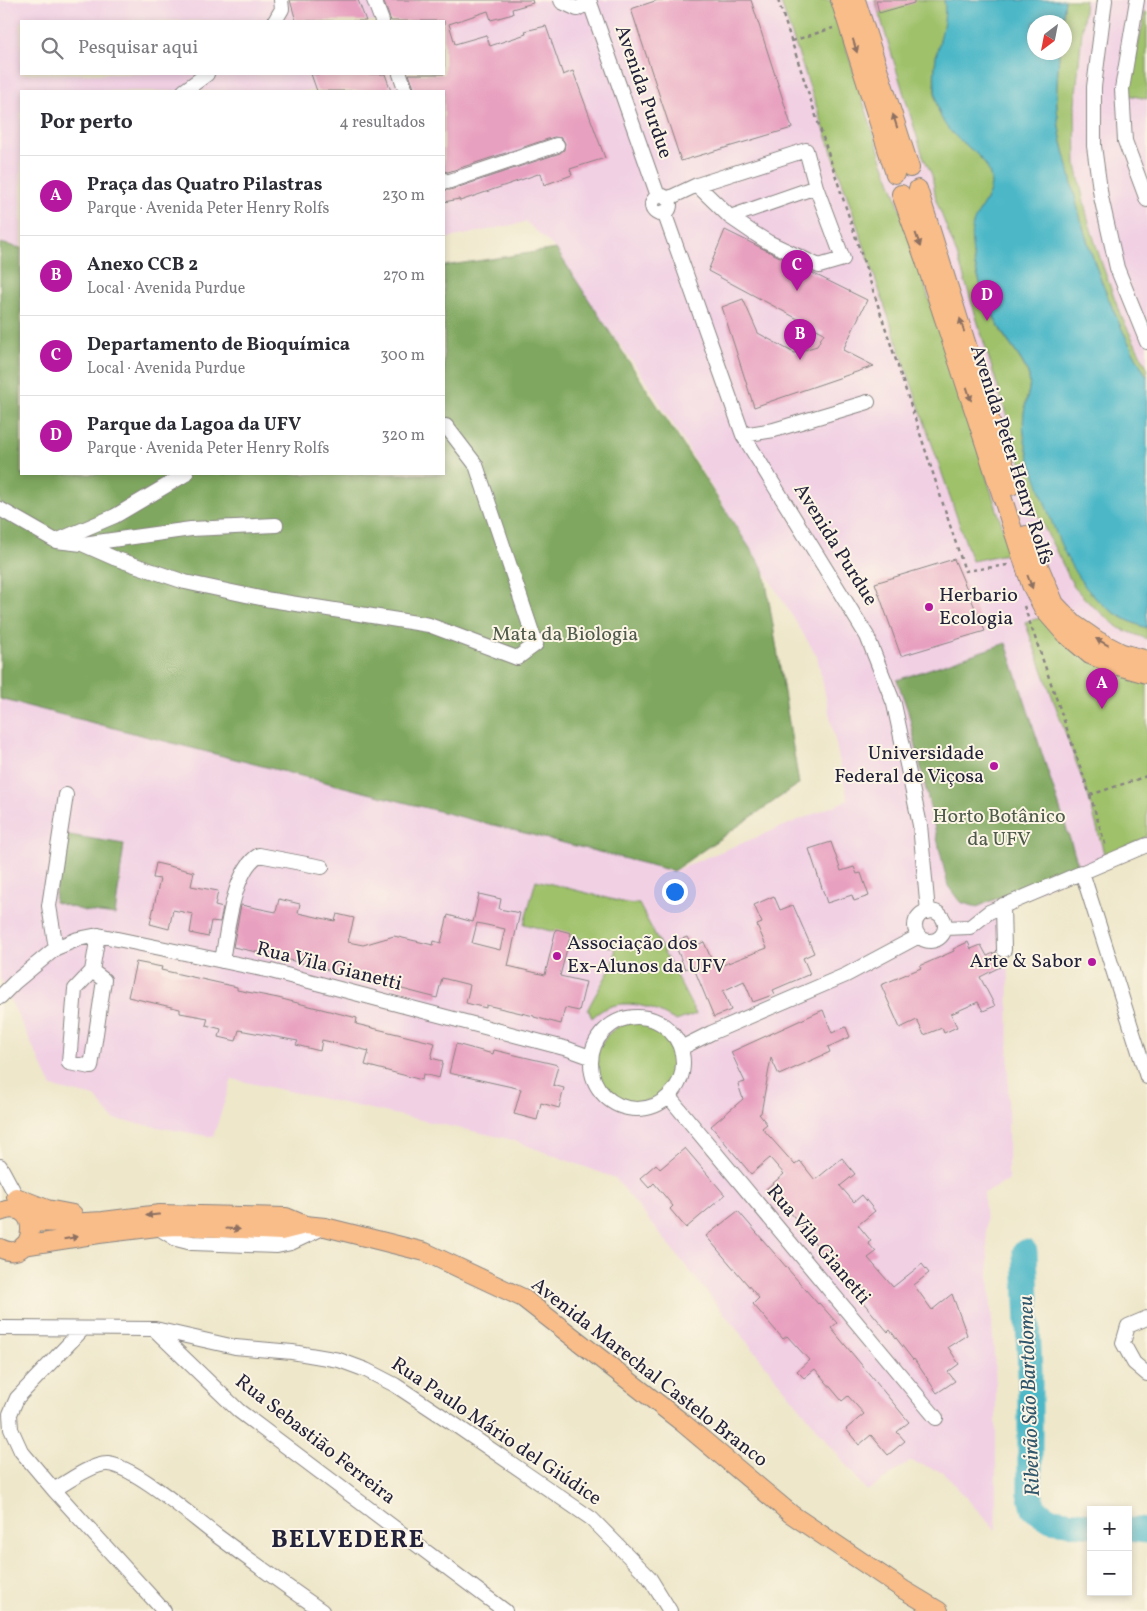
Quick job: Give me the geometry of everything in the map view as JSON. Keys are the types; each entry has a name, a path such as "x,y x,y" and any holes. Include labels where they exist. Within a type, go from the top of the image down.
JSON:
{"main road":[{"path":"840,0 903,171"},
{"path":"856,0 903,171"},
{"path":"915,169 920,176 920,185 910,192 897,191 893,183 903,171 915,169"},
{"name":"Avenida Peter Henry Rolfs","path":"910,192 1029,544 1056,604 1074,624 1097,640 1122,654 1147,660"},
{"name":"Avenida Peter Henry Rolfs","path":"910,192 924,258 1031,586 1044,610 1054,622 1090,655 1124,668 1147,674"},
{"path":"8,1250 30,1235 22,1210 47,1209 103,1221"},
{"name":"Avenida Marechal Castelo Branco","path":"0,1212 22,1210 67,1222 103,1221 160,1214 286,1217 305,1225 325,1227 425,1252 523,1298 683,1423 791,1514 904,1590 939,1611"},
{"name":"Avenida Marechal Castelo Branco","path":"8,1250 99,1234 157,1227 179,1226 281,1231 305,1225"}],"street":[{"path":"276,20 282,9 281,0"},
{"path":"374,0 382,20"},
{"path":"561,0 577,9 589,1"},
{"path":"1105,0 1094,87 1094,146 1101,197 1117,268 1147,342"},
{"path":"1137,0 1122,89 1122,100 1125,141 1147,200"},
{"name":"Avenida Purdue","path":"589,1 663,203 743,435 867,636 894,704 920,825 928,912"},
{"path":"185,90 206,75"},
{"path":"400,75 406,90"},
{"path":"445,181 447,182 557,145"},
{"path":"663,203 697,185 806,150 816,187 842,259 819,266 768,242 730,217 697,185"},
{"path":"730,217 816,187"},
{"path":"743,435 774,430 868,402"},
{"path":"82,544 114,558 185,582 265,599 429,625 517,658 536,644 526,611 476,465 445,426"},
{"path":"56,541 115,516 184,475"},
{"path":"0,509 56,541 82,544 191,530 276,525"},
{"path":"56,948 49,906 66,795"},
{"path":"945,928 970,927 989,912 1004,905 1147,845"},
{"path":"222,961 237,884 251,860 258,855 322,867"},
{"path":"1082,872 1147,1077"},
{"path":"1004,905 1004,950"},
{"path":"933,912 943,920 945,928 936,940 927,940 919,936 915,927 920,915 933,912"},
{"path":"92,972 104,980 91,1067 69,1063 75,989 92,972 98,935"},
{"name":"Rua Vila Gianetti","path":"0,997 56,948 78,939 98,935 272,971 568,1049 590,1057"},
{"path":"681,1048 711,1033 846,975 919,936"},
{"path":"629,1017 644,1017 658,1022 670,1031 681,1048 683,1066 681,1077 676,1088 657,1106 629,1109 616,1105 604,1096 596,1085 591,1072 590,1057 594,1043 603,1031 614,1022 629,1017"},
{"name":"Rua Vila Gianetti","path":"668,1097 936,1418"},
{"path":"0,1166 22,1210"},
{"path":"157,1227 176,1239 192,1243 277,1246 291,1243 325,1227"},
{"path":"1147,1318 1128,1326 1123,1343 1134,1363 1147,1374"},
{"name":"Rua Paulo Mário del Giúdice","path":"0,1328 155,1329 235,1347 292,1352 339,1360 366,1370 395,1384 548,1487 592,1519 648,1577 670,1611"},
{"path":"83,1329 17,1398 10,1414 11,1429 21,1451 164,1611"},
{"name":"Rua Sebastião Ferreira","path":"155,1329 239,1411 505,1611"},
{"path":"54,1490 91,1468 107,1464 126,1469 322,1611"}],"path":[{"path":"778,0 965,571 1009,565"},
{"path":"792,41 848,23"},
{"path":"1022,602 1090,795 1110,861"},
{"path":"1090,795 1147,776"}],"shaded area":[{"name":"Universidade Federal de Viçosa","path":"0,0 1147,0 1147,841 1009,905 1008,1181 984,1193 996,1385 996,1531 943,1472 911,1461 867,1491 615,1178 509,1139 232,1079 213,1137 113,1119 95,1097 52,1087 0,978 0,699 494,822 673,871 848,800 817,656 644,378 598,314 556,249 526,222 445,239 445,90 20,90 20,253 0,249"}],"green space":[{"path":"780,0 831,0 1011,553 972,561"},
{"path":"875,0 945,0 944,20 935,67 936,97 939,112 944,122 983,161 991,179 989,193 977,217 974,234 974,263 990,308 1029,378 1023,424 1029,457 1067,558 1078,576 1105,607 1147,628 1147,639 1119,628 1088,602 1074,587 1036,511 957,255 936,200 932,175 923,156"},
{"path":"1065,0 1085,0 1075,104 1076,165 1088,220 1102,264 1120,314 1147,367 1147,377 1120,326 1098,273 1073,191 1060,135 1057,109 1059,60 1072,60 1072,15 1063,15"},
{"path":"1145,12 1147,13 1147,99 1128,95"},
{"name":"Mata da Biologia","path":"0,243 20,248 20,475 445,475 445,266 556,249 764,570 799,784 673,871 0,699"},
{"path":"1043,617 1147,680 1147,836 1105,857 1088,795 1025,622"},
{"name":"Horto Botânico da UFV","path":"1006,643 1078,864 977,907 960,902 948,886 908,711 897,680"},
{"path":"63,834 124,844 115,915 85,911 54,902"},
{"path":"536,880 626,903 639,904 696,1014 676,1021 645,1007 623,1004 602,1010 592,1018 588,1009 613,962 615,948 524,924"},
{"path":"637,1022 652,1025 665,1034 674,1047 677,1062 674,1077 665,1090 652,1099 637,1102 622,1099 609,1090 600,1077 597,1062 600,1047 609,1034 622,1025"}],"water":[{"path":"944,0 1065,0 1063,15 1027,15 1027,60 1059,60 1057,109 1062,142 1081,221 1109,301 1147,377 1147,628 1105,607 1090,592 1067,558 1042,495 1025,441 1023,424 1029,377 1025,366 999,327 989,307 977,274 973,254 972,228 986,201 990,189 990,175 988,168 980,157 946,126 939,112 937,102 935,69 945,7"}],"building":[{"path":"290,0 358,0 366,20 296,20"},
{"path":"383,0 532,0 533,3 512,9 513,14 491,20 488,11 449,24 455,44 486,35 490,46 526,34 525,31 546,26 563,75 573,71 605,158 570,169 572,175 544,185 541,173 460,201 459,199 445,202 445,190 450,190 560,153 564,150 565,143 562,138 554,137 448,172 445,171 445,90 415,90 409,75 445,75 445,20 391,20"},
{"path":"658,0 751,0 792,128 681,161 631,9"},
{"path":"876,0 914,0 914,3 879,13"},
{"path":"311,75 385,75 391,90 317,90"},
{"path":"725,230 867,300 843,350 874,366 754,407 722,307 743,299 758,333 794,353 817,346 824,333 708,271"},
{"name":"Herbario Ecologia","path":"954,559 985,631 901,656 875,583"},
{"path":"831,842 841,871 854,867 857,874 861,873 869,896 854,901 852,895 827,903 809,849"},
{"path":"156,863 194,872 191,886 218,891 215,906 223,908 220,922 211,921 208,937 190,933 193,914 173,910 169,929 150,924 160,879 153,878"},
{"path":"479,894 501,899 499,909 520,913 508,966 545,975 556,929 571,933 560,976 586,982 579,1011 565,1008 561,1024 486,1005 486,1008 466,1003 470,985 442,978 437,998 233,947 241,905 276,912 279,899 300,904 298,913 335,921 337,914 354,918 348,942 363,945 394,936 433,945 434,941 441,943 448,915 473,922","holes":["477,923 505,929 500,950 472,943"]},
{"path":"774,896 780,910 793,905 814,953 803,958 810,974 773,990 775,994 753,1002 744,981 723,991 731,1010 714,1017 693,966 685,969 674,942 687,937 692,947 704,942 715,968 767,948 757,925 762,923 754,905"},
{"path":"968,942 971,949 981,945 987,956 996,952 1004,965 980,977 995,1006 983,1011 978,1002 951,1014 957,1027 944,1033 942,1028 924,1035 917,1020 900,1028 881,985 921,968 920,966 954,951 953,949"},
{"path":"136,962 162,967 161,970 237,987 237,990 278,998 357,1018 356,1024 435,1043 431,1058 443,1061 439,1078 423,1074 422,1080 365,1065 369,1051 322,1040 320,1051 296,1045 298,1041 239,1030 236,1041 219,1037 221,1029 206,1025 208,1018 180,1013 180,1009 128,997"},
{"path":"823,1010 832,1033 846,1027 850,1037 828,1047 830,1052 779,1075 771,1058 761,1113 759,1114 767,1124 762,1128 795,1165 800,1161 815,1180 842,1158 855,1174 840,1186 854,1202 862,1195 875,1211 858,1225 871,1241 868,1243 876,1252 868,1258 893,1287 922,1264 929,1273 914,1285 932,1310 952,1294 967,1335 948,1347 959,1364 948,1372 955,1381 937,1393 914,1359 890,1330 888,1332 834,1270 782,1202 779,1205 766,1189 784,1174 770,1158 751,1174 711,1126 743,1099 738,1084 745,1082 731,1052"},
{"path":"456,1044 493,1054 494,1050 558,1065 553,1085 564,1088 559,1108 541,1103 537,1120 514,1114 521,1089 449,1073"},
{"path":"685,1148 725,1195 686,1228 670,1209 673,1206 654,1183 649,1188 640,1178 656,1164 660,1169"},
{"path":"738,1211 818,1304 837,1323 831,1328 909,1422 897,1432 905,1441 888,1455 871,1435 859,1445 846,1429 864,1414 848,1396 842,1401 815,1369 804,1378 797,1371 809,1360 787,1336 783,1339 753,1304 759,1298 706,1236"}],"waterway":[{"name":"Ribeirão São Bartolomeu","path":"1025,1252 1030,1372 1030,1493 1034,1509 1051,1520 1087,1524"},
{"name":"Ribeirão São Bartolomeu","path":"1132,1529 1147,1531"}],"place":[{"name":"Departamento de Bioquímica","path":"797,291"},
{"name":"Parque da Lagoa da UFV","path":"987,321"},
{"name":"Anexo CCB 2","path":"800,360"},
{"name":"Herbario Ecologia","path":"929,607"},
{"name":"Praça das Quatro Pilastras","path":"1102,709"},
{"name":"Universidade Federal de Viçosa","path":"994,766"},
{"name":"Associação dos Ex-Alunos da UFV","path":"557,956"},
{"name":"Arte & Sabor","path":"1092,962"}],"district":[{"name":"BELVEDERE","path":"348,1540"}]}
